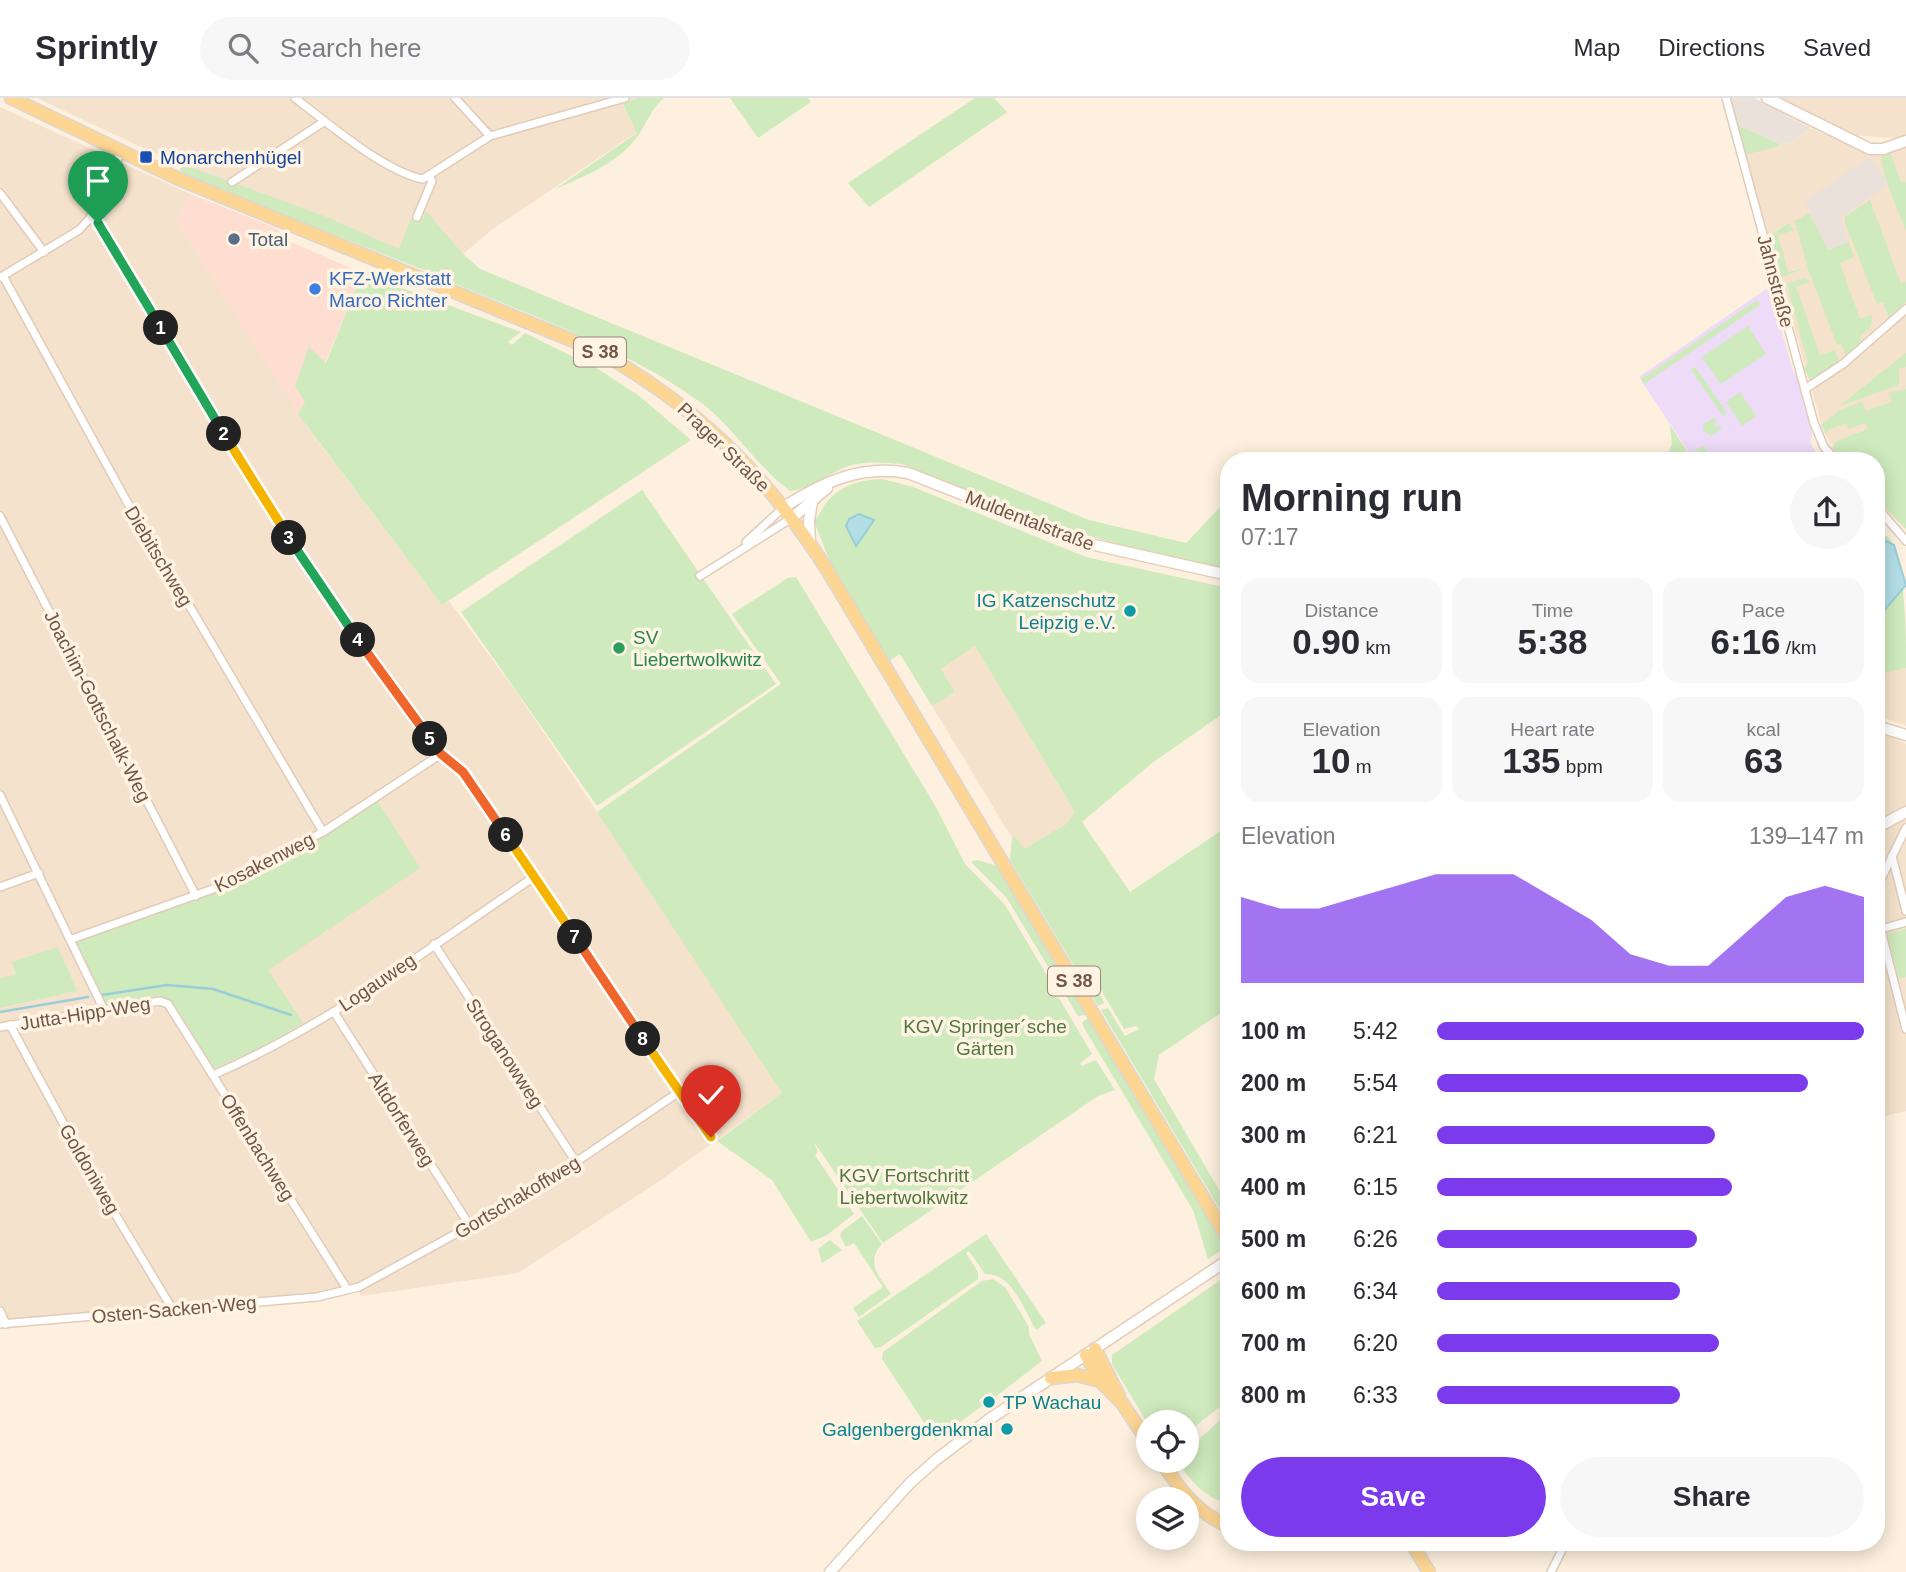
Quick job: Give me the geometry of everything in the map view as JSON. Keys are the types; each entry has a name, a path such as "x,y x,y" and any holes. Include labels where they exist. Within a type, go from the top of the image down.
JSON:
{"main road":[{"name":"Prager Straße","path":"11,98 179,180 578,342 657,386 724,441 788,512"},
{"path":"1767,98 1870,149 1883,149 1906,141"},
{"name":"Muldentalstraße","path":"788,512 834,481 866,470 908,473 1086,542 1220,573"},
{"name":"Muldentalstraße","path":"788,512 812,502 834,481"},
{"path":"810,544 808,521 812,502"},
{"name":"S 38","path":"788,512 810,544 1220,1226"},
{"path":"1885,729 1906,735"},
{"path":"1885,823 1906,812"},
{"path":"830,1572 928,1467 991,1418 1220,1264"},
{"path":"1090,1352 1100,1381 1122,1403"},
{"path":"1090,1352 1136,1424"},
{"path":"1051,1378 1077,1375 1100,1381"},
{"path":"1169,1473 1188,1500 1206,1516 1220,1522"},
{"path":"1416,1551 1429,1572"}],"street":[{"path":"295,98 393,166 420,178 429,176 490,136 610,100 625,98"},
{"path":"456,98 490,136"},
{"name":"Jahnstraße","path":"1726,98 1805,389 1824,447 1829,452"},
{"path":"232,182 325,121"},
{"path":"1,277 79,230 90,218 121,152"},
{"path":"417,217 432,181 429,176"},
{"path":"0,193 44,252"},
{"path":"90,218 102,229 298,551 441,754 463,772 711,1137"},
{"path":"440,285 446,273"},
{"name":"Diebitschweg","path":"1,277 165,571 186,600 323,832"},
{"path":"1805,389 1843,364 1906,309"},
{"name":"Muldentalstraße","path":"740,548 788,512"},
{"name":"Muldentalstraße","path":"700,576 788,512"},
{"name":"Joachim-Gottschalk-Weg","path":"0,516 197,896"},
{"path":"1885,516 1906,541"},
{"name":"Kosakenweg","path":"72,939 197,896 323,832 441,754"},
{"path":"0,795 72,939 104,1010"},
{"path":"1885,870 1906,828"},
{"path":"1892,855 1906,911"},
{"path":"0,887 39,873"},
{"name":"Logauweg","path":"213,1075 263,1053 334,1012 534,877"},
{"path":"1885,928 1906,922"},
{"name":"Stroganowweg","path":"434,944 576,1162"},
{"path":"1885,945 1906,1029"},
{"name":"Jutta-Hipp-Weg","path":"0,1027 160,1000 169,1004"},
{"name":"Offenbachweg","path":"169,1004 347,1289"},
{"name":"Altdorferweg","path":"334,1012 470,1226"},
{"name":"Goldoniweg","path":"10,1025 88,1169 173,1310"},
{"name":"Gortschakoffweg","path":"347,1289 359,1287 470,1226 576,1162 679,1093"},
{"name":"Osten-Sacken-Weg","path":"3,1324 317,1297 347,1289"},
{"path":"0,1311 3,1324"},
{"path":"1551,1572 1562,1551"}],"shaded area":[{"path":"37,98 637,98 623,105 637,132 493,229 443,271 143,148"},
{"path":"1729,98 1754,98 1811,128 1790,142 1745,155"},
{"path":"1774,98 1906,98 1906,135 1904,139 1849,135"},
{"path":"0,107 190,194 177,222 308,428 442,605 449,601 515,690 701,966 782,1093 658,1182 518,1273 361,1296 359,1292 0,1325 0,1008 76,991 13,962 16,974 0,978"},
{"path":"1811,128 1874,156 1906,146 1906,530 1885,508 1885,452 1837,452 1824,433 1745,155 1790,142"},
{"path":"1869,157 1890,184 1840,218 1849,242 1828,250 1805,201"},
{"path":"190,194 274,227 289,241 362,273 325,363 310,348 305,402 298,414 177,222"},
{"path":"1769,287 1793,371 1798,377 1807,408 1812,435 1810,442 1816,452 1707,452 1703,446 1689,452 1639,377"},
{"path":"975,646 1075,812 1066,824 1023,850 1016,837 1012,838 932,706 955,692 941,669"},
{"path":"1906,668 1906,726 1885,718 1885,673"},
{"path":"1885,735 1906,744 1906,806 1885,818"},
{"path":"1906,817 1906,1111 1885,1116 1885,830"}],"green space":[{"path":"637,98 664,98 637,137 616,158 554,190 637,133 623,104"},
{"path":"730,98 808,98 811,102 758,138"},
{"path":"975,98 994,98 1007,112 869,207 848,183"},
{"path":"1739,126 1779,146 1745,155 1737,128"},
{"path":"1890,153 1901,182 1906,182 1906,231 1891,193 1881,156"},
{"path":"182,164 324,216 399,249 412,217 422,221 426,211 462,253 480,269 1089,520 1186,543 1220,507 1220,567 1068,530 902,464 860,463 790,491 767,471 715,414 674,384 643,366 580,335 449,281 448,273 443,271 439,276 185,176 180,170"},
{"path":"1870,200 1901,284 1906,282 1906,302 1889,319 1883,302 1877,304 1845,223 1845,217"},
{"path":"1809,213 1828,250 1849,242 1854,257 1840,263 1860,319 1872,315 1871,326 1859,338 1863,343 1846,356 1841,344 1837,345 1808,269 1795,221"},
{"path":"1789,223 1794,230 1778,235 1788,272 1803,269 1782,277 1770,236"},
{"path":"362,273 521,332 508,342 512,345 525,333 598,369 638,395 691,440 442,605 298,414 305,402 295,386 309,347 326,363"},
{"path":"1805,278 1810,282 1796,287 1820,355 1835,350 1839,362 1811,381 1804,369 1808,363 1787,284"},
{"path":"1757,300 1760,305 1644,384 1641,379"},
{"path":"1748,326 1766,354 1721,384 1702,357"},
{"path":"1906,353 1906,367 1899,369 1899,385 1839,406"},
{"path":"1695,367 1727,413 1723,416 1691,370"},
{"path":"1906,389 1906,529 1885,507 1885,452 1836,452 1832,448 1837,441 1868,429 1866,423 1848,429 1847,423 1828,430 1827,434 1821,425 1840,410 1862,402 1866,411 1892,402 1889,393"},
{"path":"1740,392 1756,416 1742,426 1726,402"},
{"path":"1713,418 1717,419 1713,427 1721,426 1721,429 1711,436 1704,431 1703,425"},
{"path":"1670,425 1688,452 1668,452 1672,444"},
{"path":"1703,446 1707,452 1692,452"},
{"path":"882,479 913,487 1086,557 1220,586 1220,716 1152,763 1082,822 1130,892 1220,831 1220,1013 1159,1055 1154,1079 1220,1191 1220,1210 1101,1010 1108,1008 1125,1036 1139,1029 1137,1026 1124,1029 1091,973 1096,965 1086,972 1103,1000 1104,1003 1098,1006 1010,860 1012,838 1015,836 1024,849 1066,824 1075,812 975,646 941,669 955,692 932,706 900,654 889,661 828,557 814,521 824,505 838,492 866,481"},
{"name":"SV Liebertwolkwitz","path":"642,490 776,684 597,806 461,612"},
{"path":"1885,536 1893,545 1901,577 1906,668 1885,673"},
{"path":"796,577 936,807 965,864 1005,905 1055,989 1047,995 1059,998 1092,1054 1080,1063 1081,1066 1096,1060 1115,1090 1098,1096 883,1243 814,1142 818,1152 815,1155 854,1214 827,1235 811,1242 772,1180 717,1141 782,1093 597,812 781,684 732,614 788,578"},
{"path":"377,800 420,868 268,970 303,1023 262,1047 214,1068 172,1001 164,997 105,1006 76,941 194,898 232,881 306,844"},
{"path":"976,860 995,865 1001,872 1086,1015 1078,1016 1006,897 971,862"},
{"path":"1906,929 1906,977 1899,979 1887,934"},
{"path":"58,947 77,991 0,1008 0,978 16,974 12,962"},
{"path":"1088,1018 1220,1237 1220,1251 1208,1259 1193,1210 1082,1022"},
{"path":"862,1216 882,1244 874,1263 878,1275 891,1294 859,1317 853,1308 883,1287 854,1243 846,1247 840,1236 842,1231"},
{"path":"986,1234 1046,1323 1036,1330 1010,1286 1003,1279 985,1274 969,1251 966,1253 978,1272 978,1279 881,1347 875,1348 857,1321"},
{"path":"830,1240 842,1250 822,1263 818,1249"},
{"path":"993,1279 1005,1287 1029,1327 1029,1334 1042,1361 995,1397 991,1392 979,1400 982,1406 935,1441 934,1430 929,1430 882,1359 883,1352 982,1281"},
{"path":"1220,1281 1220,1406 1199,1423 1199,1410 1140,1410 1112,1364 1112,1355"},
{"path":"1220,1420 1220,1501 1193,1482 1186,1473 1199,1473 1199,1439"}],"water":[{"path":"859,514 874,520 856,546 846,526 849,519"},
{"path":"1885,540 1894,545 1906,585 1885,610"}],"waterway":[{"path":"102,995 167,985 213,989 291,1015"},
{"path":"0,1012 88,997"}],"place":[{"name":"Monarchenhügel","path":"146,157"},
{"name":"Total","path":"234,239"},
{"name":"KFZ-Werkstatt Marco Richter","path":"315,289"},
{"name":"IG Katzenschutz Leipzig e.V.","path":"1130,611"},
{"name":"SV Liebertwolkwitz","path":"619,648"},
{"name":"TP Wachau","path":"989,1402"},
{"name":"Galgenbergdenkmal","path":"1007,1429"}],"route":[{"path":"98,223 248,473 367,654 441,754 463,772 711,1137"}],"park label":[{"name":"KGV Springer´sche Gärten","path":"985,1037"},
{"name":"KGV Fortschritt Liebertwolkwitz","path":"904,1186"}]}
